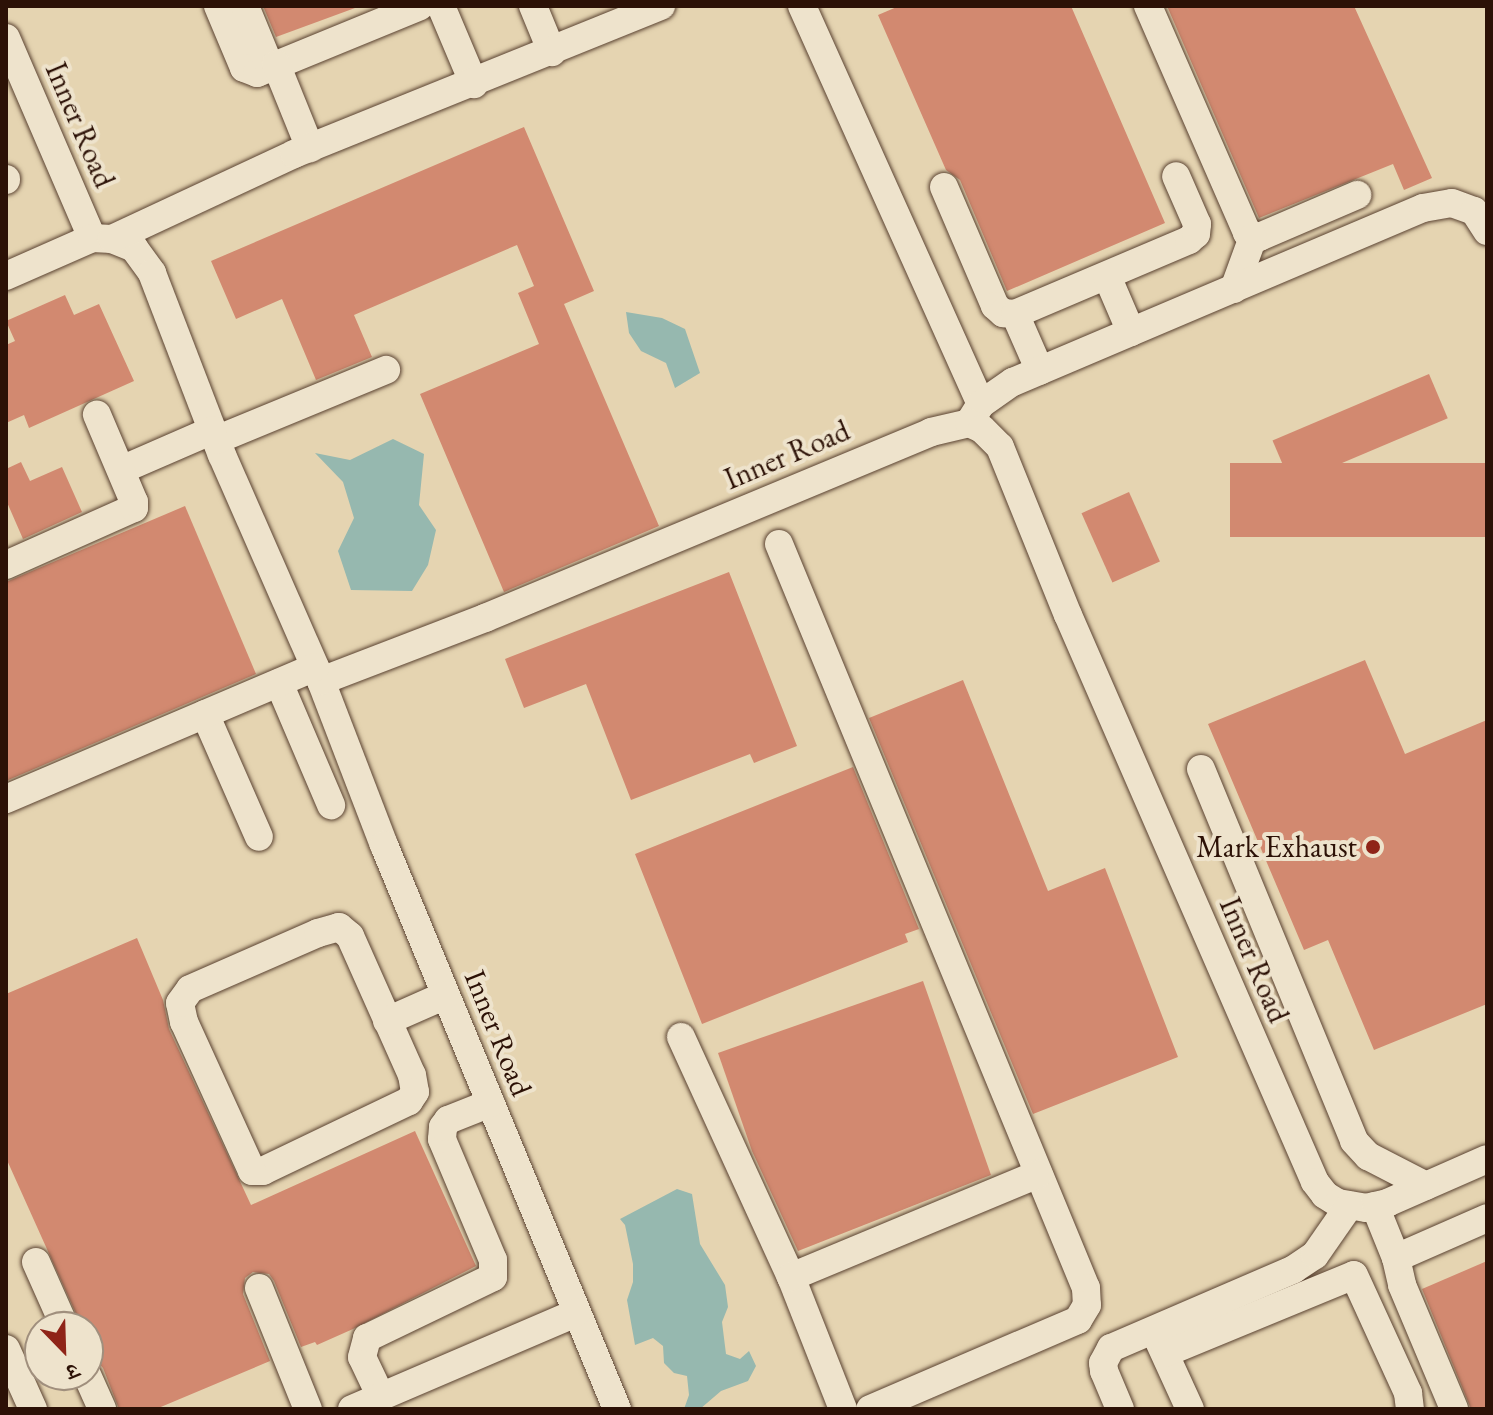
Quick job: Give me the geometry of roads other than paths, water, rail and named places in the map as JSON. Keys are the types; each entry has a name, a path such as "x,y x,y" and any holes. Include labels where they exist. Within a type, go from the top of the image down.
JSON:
{"street":[{"path":"218,6 244,68 257,73 420,6"},
{"path":"245,6 310,148"},
{"path":"441,6 474,84"},
{"path":"533,6 552,52"},
{"name":"Inner Road","path":"802,6 975,414 982,429 1000,447 1305,1164 1325,1195 1362,1206"},
{"path":"1148,6 1247,233 1259,237 1357,195"},
{"path":"6,276 655,7"},
{"name":"Inner Road","path":"6,38 102,238 134,248 152,273 214,435 318,674 617,1409"},
{"path":"944,187 995,306 1003,313 1015,314 1180,245 1196,234 1197,224 1176,176"},
{"name":"Inner Road","path":"318,674 485,618 975,414 1013,382 1438,203 1452,203 1474,211 1487,231"},
{"path":"1234,289 1253,237"},
{"path":"1107,276 1131,332"},
{"path":"1015,314 1040,371"},
{"path":"121,470 386,370"},
{"path":"6,565 130,511 134,502 97,415"},
{"path":"779,544 1038,1174 1079,1266 1087,1305 1082,1317 1072,1323 870,1409"},
{"path":"6,799 279,683 318,674"},
{"path":"279,683 331,805"},
{"path":"205,714 259,837"},
{"path":"1201,769 1354,1141 1368,1156 1426,1186"},
{"path":"339,927 350,936 387,1021 412,1075 415,1085 413,1096 259,1172 248,1166 180,1012 180,1003 190,989 318,933 339,927"},
{"path":"387,1021 446,995"},
{"path":"681,1037 791,1277 843,1409"},
{"path":"381,1397 362,1357 367,1338 493,1277 493,1260 442,1139 443,1127 448,1120 491,1103"},
{"path":"1296,1283 1315,1255 1362,1206 1426,1186 1487,1159"},
{"path":"791,1277 1038,1174"},
{"path":"1362,1206 1396,1258 1402,1285 1454,1409"},
{"path":"1396,1258 1487,1218"},
{"path":"36,1262 58,1311"},
{"path":"1120,1409 1103,1363 1111,1348 1159,1341 1296,1283 1346,1276 1357,1279 1408,1393 1410,1409"},
{"path":"259,1288 308,1409"},
{"path":"352,1409 576,1313"},
{"path":"1159,1341 1190,1409"},
{"path":"6,1349 33,1409"}],"water":[{"path":"626,312 662,318 685,329 700,373 675,388 666,363 641,351 629,333"},
{"path":"393,439 424,454 419,505 436,530 428,565 412,591 351,590 338,551 354,518 343,482 315,453 350,460"},
{"path":"677,1189 692,1194 700,1244 725,1285 728,1307 722,1322 726,1354 740,1359 749,1351 756,1366 748,1381 721,1391 700,1409 684,1409 689,1395 687,1376 674,1373 664,1363 663,1346 653,1338 635,1345 627,1300 633,1282 633,1264 625,1225 620,1219"}],"place":[{"name":"Mark Exhaust","path":"1373,847"}]}
